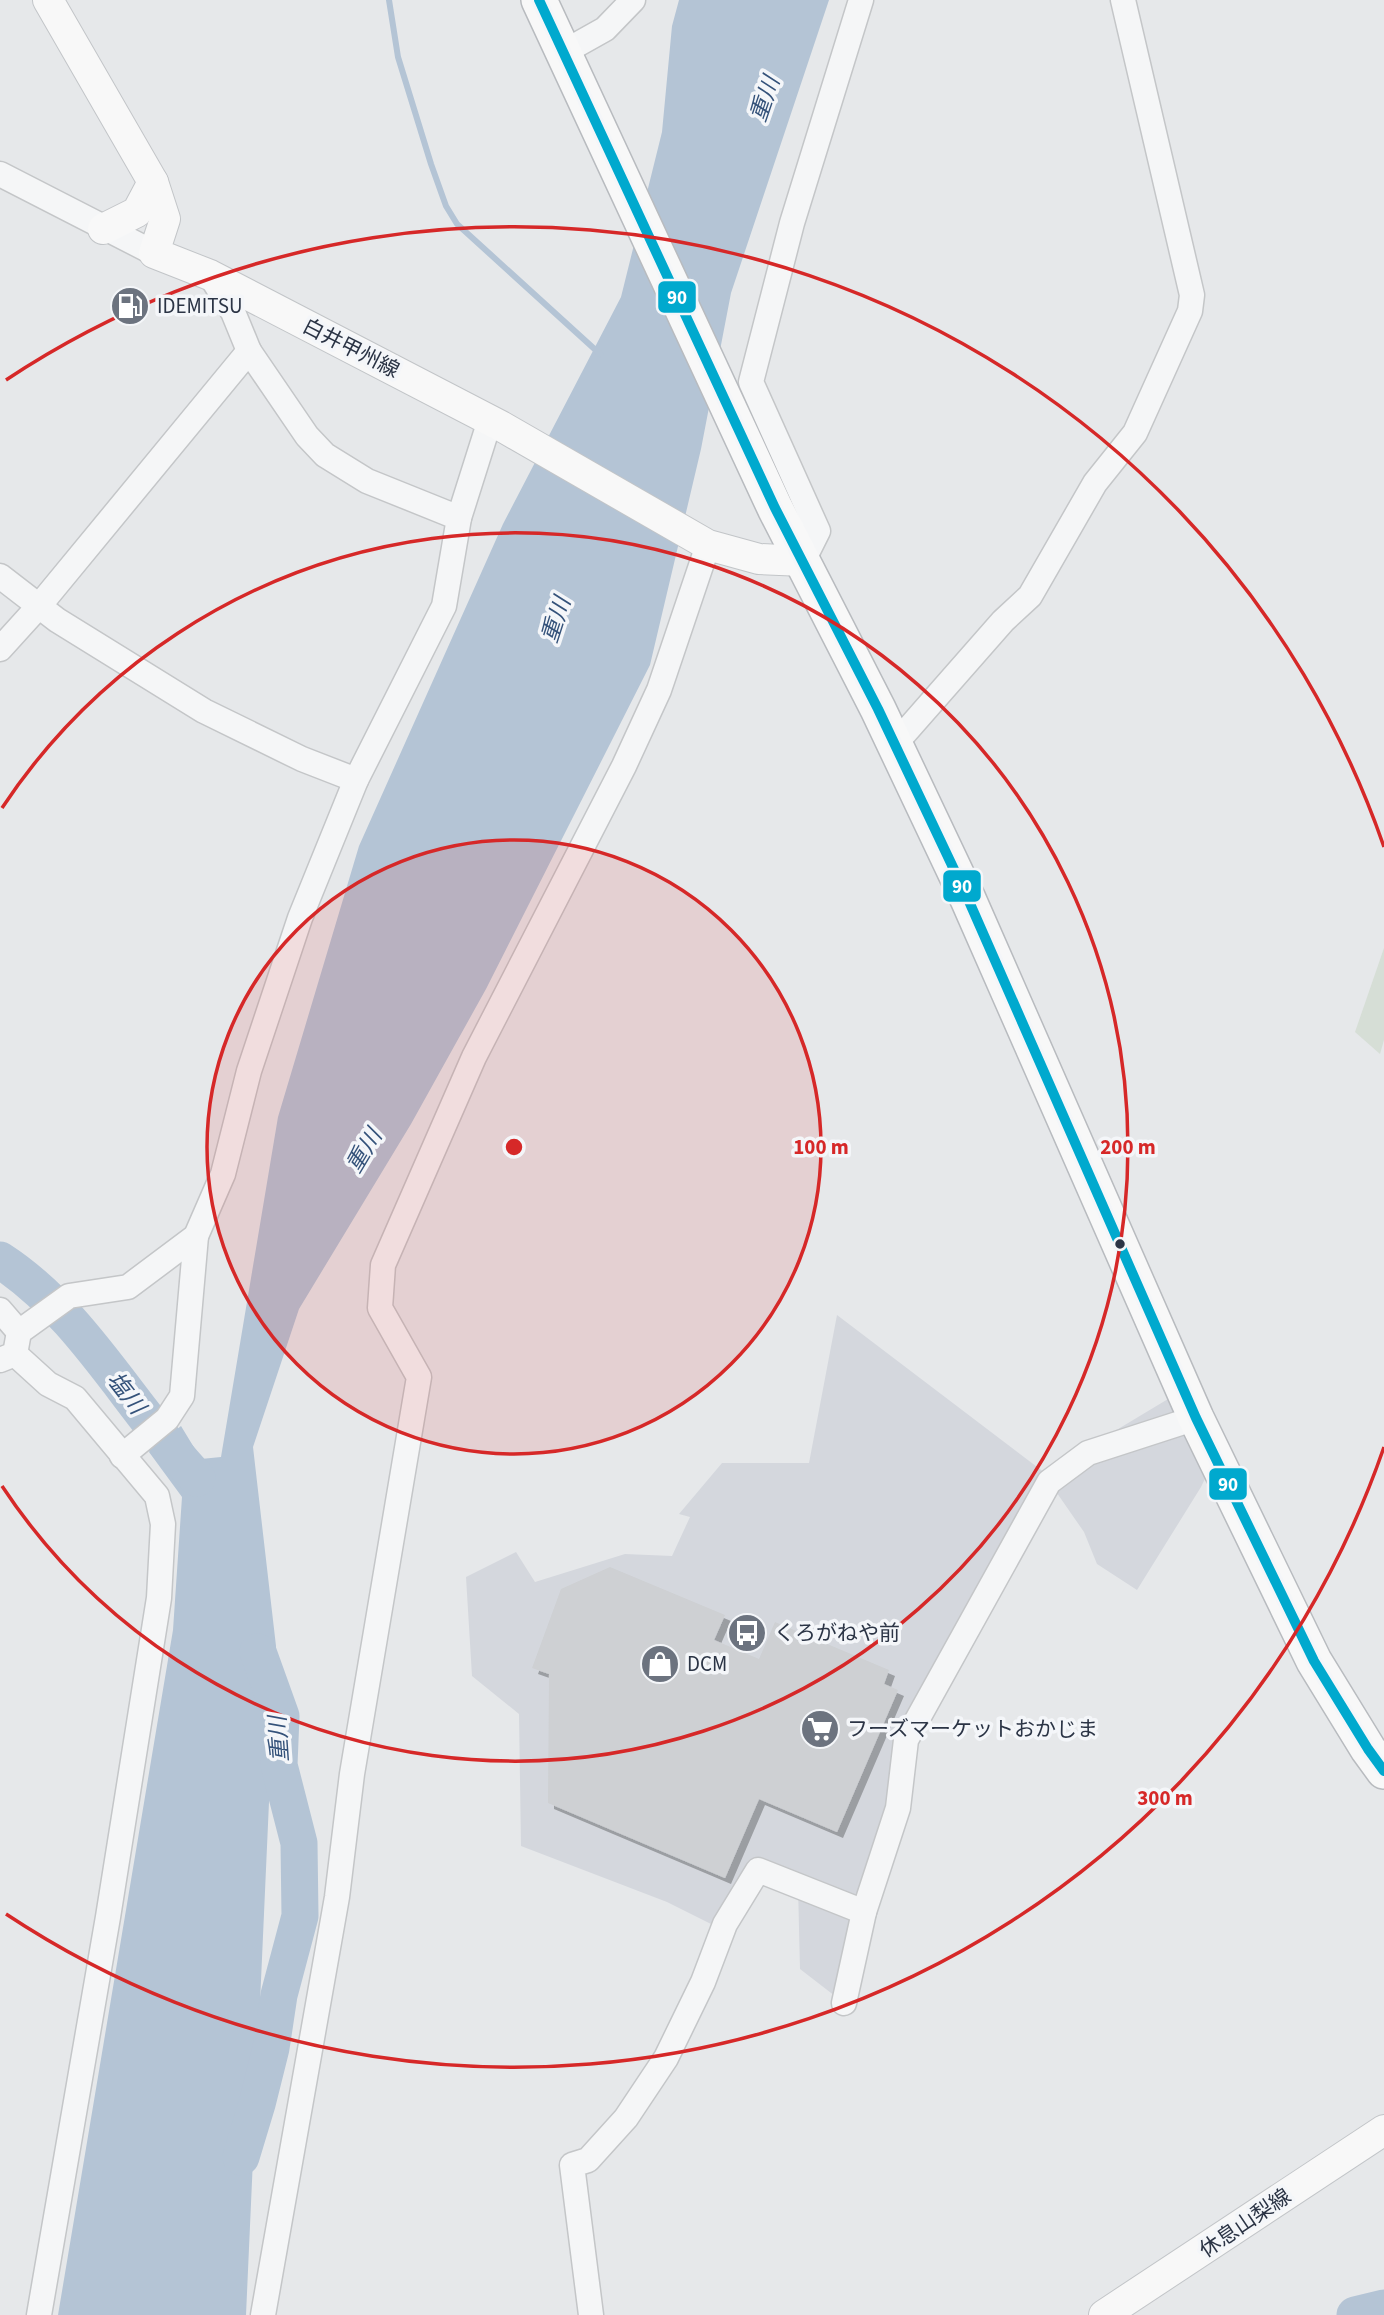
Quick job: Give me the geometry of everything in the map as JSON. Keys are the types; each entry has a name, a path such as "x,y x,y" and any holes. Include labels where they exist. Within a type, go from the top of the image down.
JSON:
{"highway":[{"path":"539,0 775,508 895,744 968,899 1196,1418 1314,1661 1384,1771"}],"main road":[{"path":"48,0 153,182 165,219 154,253"},
{"path":"103,229 137,212 153,182"},
{"name":"白井甲州線","path":"154,253 210,275 496,423 708,545 759,559 803,561"},
{"name":"休息山梨線","path":"1104,2315 1384,2130"}],"street":[{"path":"568,60 634,0"},
{"path":"803,561 818,531 751,382 792,223 861,0"},
{"path":"895,744 1003,621 1030,596 1095,483 1135,433 1190,311 1192,295 1123,0"},
{"path":"0,174 154,253"},
{"path":"210,275 233,312 249,351 307,436 325,455 367,481 459,518"},
{"path":"0,649 39,606 249,351"},
{"path":"122,1456 167,1419 182,1396 196,1236 223,1174 249,1071 300,918 356,780 444,606 459,518 496,423"},
{"path":"263,2315 337,1897 352,1774 419,1377 380,1308 383,1265 474,1056 624,766 659,690 708,545"},
{"path":"0,576 57,620 204,711 302,759 356,780"},
{"path":"11,1349 69,1296 128,1287 196,1236"},
{"path":"0,1310 11,1349 48,1384 75,1398 157,1496 163,1524 159,1598 108,1917 39,2315"},
{"path":"844,2003 864,1912 898,1808 906,1740 1049,1482 1088,1453 1196,1418"},
{"path":"591,2315 572,2165 588,2160 626,2118 666,2058 703,1982 725,1924 758,1870 864,1912"}],"shaded area":[{"path":"1384,948 1384,1040 1380,1054 1355,1032"},
{"path":"837,1315 1045,1473 1183,1390 1215,1458 1201,1487 1137,1590 1097,1564 1084,1532 1050,1483 906,1740 844,2003 800,1969 798,1886 758,1871 717,1927 667,1902 521,1846 519,1714 472,1676 466,1577 516,1552 535,1582 625,1554 672,1556 690,1517 679,1514 722,1463 809,1463"}],"water":[{"path":"679,0 829,0 731,293 701,449 650,665 486,989 411,1124 299,1309 253,1447 276,1646 246,2315 58,2315 173,1630 182,1497 149,1452 181,1426 201,1459 221,1457 278,1117 359,846 503,524 621,297 662,132 672,26"}],"building":[{"path":"610,1567 725,1615 714,1640 759,1659 775,1622 889,1670 884,1684 898,1690 837,1832 759,1799 725,1878 548,1803 549,1674 532,1668 561,1589"}],"waterway":[{"path":"389,0 398,57 446,206 457,224 600,354"},
{"name":"塩川","path":"0,1260 29,1282 81,1334 149,1422 197,1478"},
{"name":"重川","path":"241,2157 271,2048 279,1995 300,1916 299,1843 279,1765 281,1716 258,1652"},
{"path":"1355,2315 1384,2308"}],"transit line":[{"name":"90","path":"539,0 775,508 878,709 968,899 1196,1418 1314,1661 1384,1771"}],"place":[{"name":"IDEMITSU","path":"130,306"},
{"name":"くろがねや前","path":"747,1633"},
{"name":"DCM","path":"660,1664"},
{"name":"フーズマーケットおかじま","path":"820,1729"}]}
